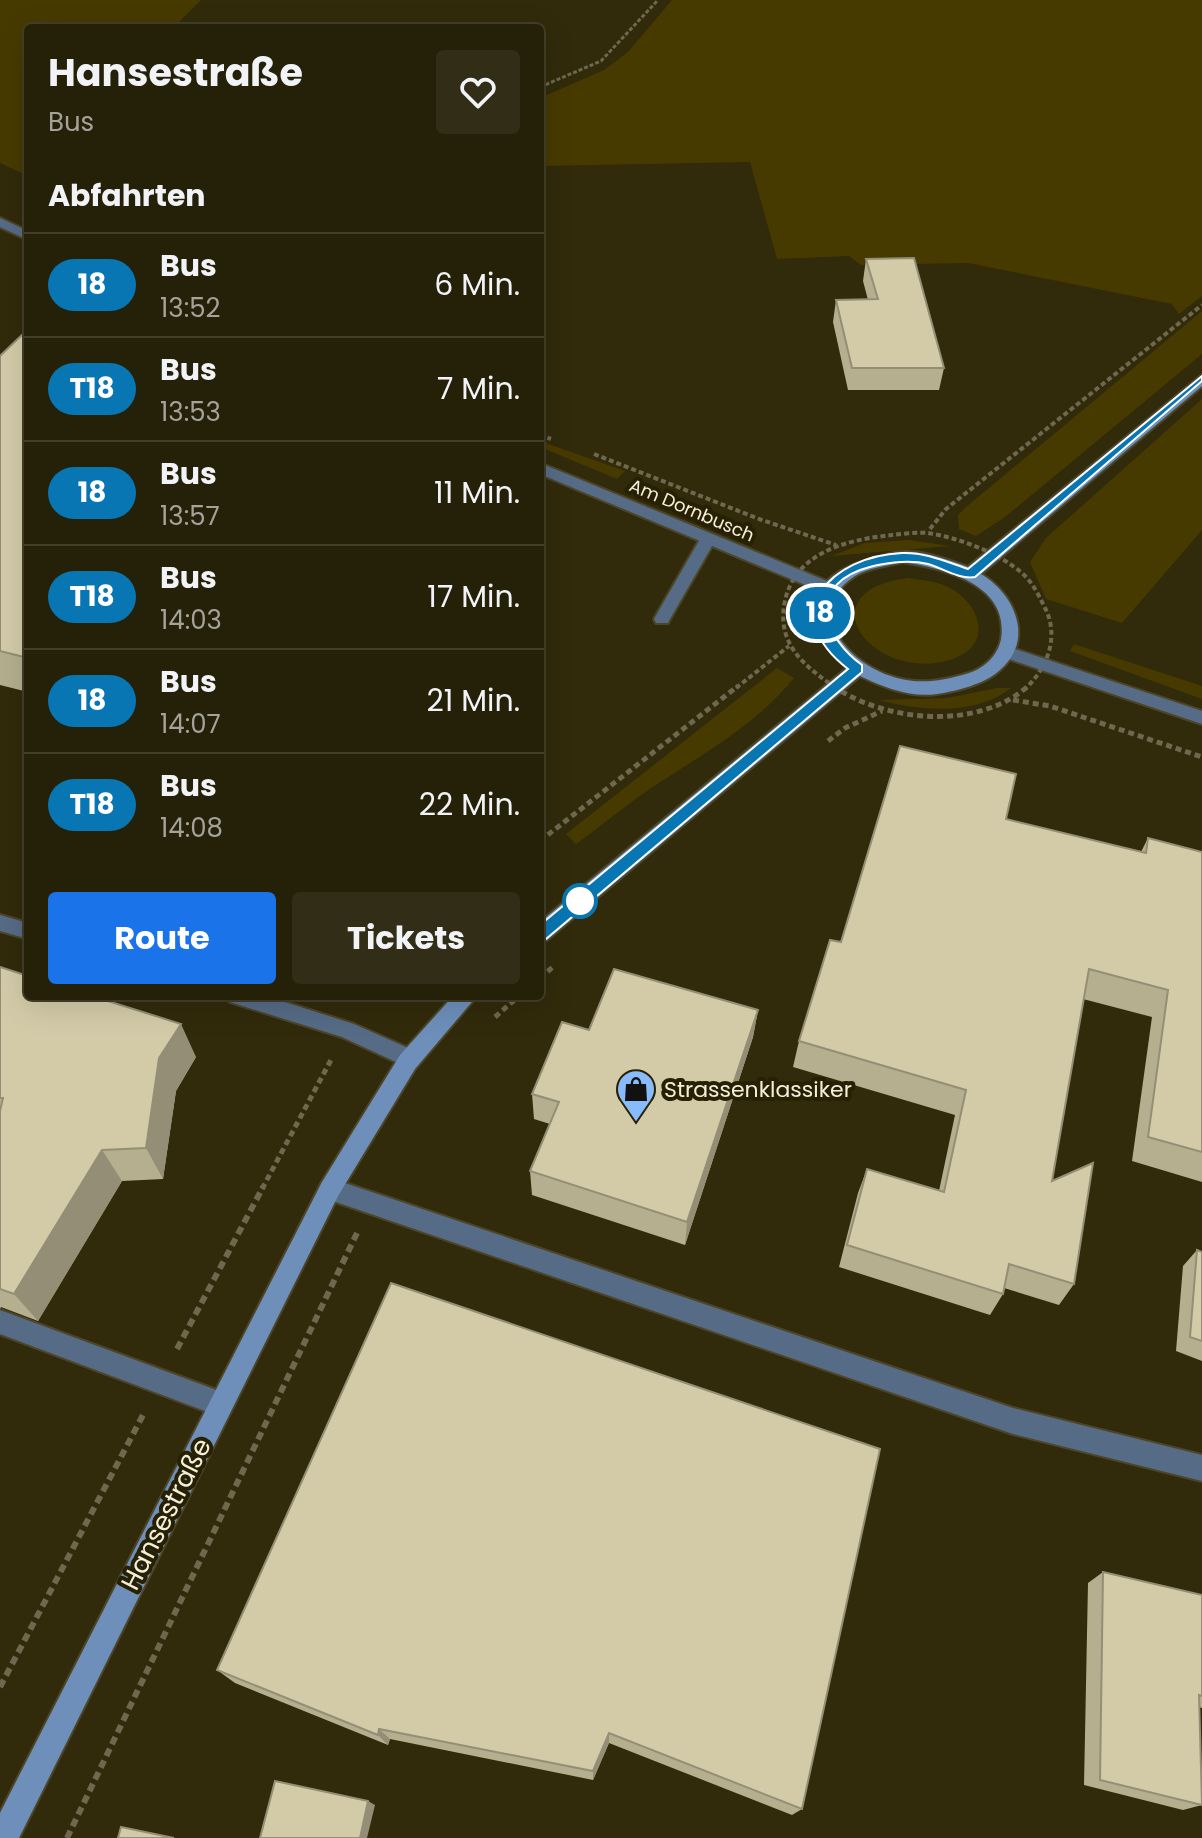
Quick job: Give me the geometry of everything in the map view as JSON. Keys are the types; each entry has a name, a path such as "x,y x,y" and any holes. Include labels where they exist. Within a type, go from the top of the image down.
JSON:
{"main road":[{"path":"970,574 1202,379"},
{"path":"902,557 926,559 970,574 1004,605 1010,623 1006,652 990,670 967,682 939,688 910,687 882,680 857,669 839,655 827,639 820,622 821,606 828,588 857,566 902,557"},
{"path":"544,931 857,669"},
{"name":"Hansestraße","path":"3,1838 330,1189 367,1122 409,1059 463,1000"}],"street":[{"path":"0,222 24,234"},
{"name":"Am Dornbusch","path":"544,470 828,588"},
{"path":"662,619 708,539"},
{"path":"1006,652 1202,718"},
{"path":"0,923 24,930"},
{"path":"250,1000 347,1030 409,1059"},
{"path":"330,1189 1013,1421 1202,1468"},
{"path":"0,1322 221,1404"}],"path":[{"path":"544,85 601,61 658,0"},
{"path":"927,533 946,509 1202,305"},
{"path":"544,437 553,440"},
{"path":"593,453 759,519 837,545"},
{"path":"544,838 789,646"},
{"path":"1012,700 1050,706 1202,757"},
{"path":"483,1027 514,1000"},
{"path":"0,1687 347,1030"},
{"path":"67,1838 371,1203"}],"shaded area":[{"path":"0,0 201,0 177,24 24,24 24,174 0,163"},
{"path":"672,0 1202,0 1202,296 1179,314 1172,304 968,263 861,265 849,256 777,259 750,162 544,166 544,96 604,70 628,52"},
{"path":"1202,311 1202,354 1005,517 976,536 959,529 958,515 966,507"},
{"path":"1202,399 1202,530 1122,623 1046,599 1030,562 1046,538"},
{"path":"544,442 625,471 617,479 544,449"},
{"path":"909,540 950,546 831,556 865,543"},
{"path":"908,578 950,588 970,605 976,615 978,636 964,654 950,660 921,664 895,659 875,648 860,632 855,616 860,600 877,586"},
{"path":"1074,644 1202,686 1202,699 1070,651"},
{"path":"777,668 794,678 745,725 651,788 576,844 566,834"},
{"path":"1011,688 981,703 947,709 912,707 879,700 947,698"}],"building":[{"path":"914,258 944,368 852,368 836,300 878,299 866,259"},
{"path":"24,333 24,657 0,651 0,356"},
{"path":"900,746 1016,774 1006,819 1146,853 1148,838 1202,852 1202,1152 1148,1137 1168,990 1089,969 1052,1181 1093,1163 1074,1284 1009,1264 1003,1294 847,1245 867,1169 944,1192 966,1090 799,1041 830,940 841,942"},
{"path":"0,967 24,975 24,1000 105,1000 181,1024 159,1058 146,1148 102,1150 14,1294 0,1289 0,1111 3,1098 0,1098"},
{"name":"Strassenklassiker","path":"614,969 758,1010 687,1222 530,1171 559,1102 532,1094 562,1022 589,1030"},
{"path":"1197,1250 1202,1252 1202,1341 1190,1337"},
{"path":"391,1283 880,1449 802,1809 609,1733 593,1771 379,1729 378,1735 217,1670"},
{"path":"1103,1572 1202,1595 1202,1696 1199,1695 1202,1805 1100,1780"},
{"path":"275,1781 368,1801 360,1838 260,1838"},
{"path":"121,1827 174,1838 118,1838"}],"bus line":[{"name":"18","path":"544,931 857,669 839,655 827,639 820,622 821,606 828,588 839,577 857,566 902,557 926,559 970,574 1202,379"}],"place":[{"name":"Strassenklassiker","path":"636,1123"}]}
